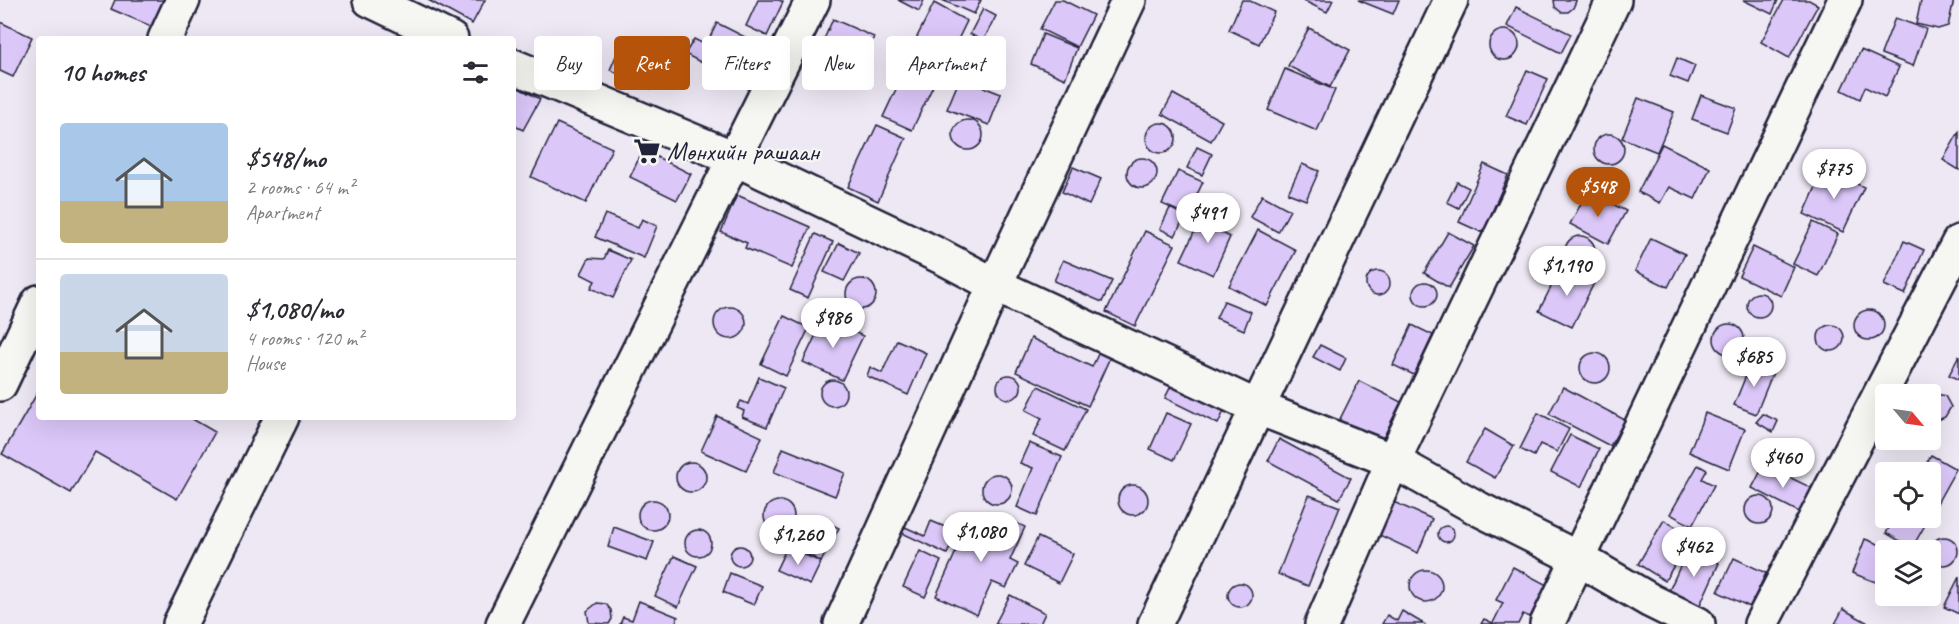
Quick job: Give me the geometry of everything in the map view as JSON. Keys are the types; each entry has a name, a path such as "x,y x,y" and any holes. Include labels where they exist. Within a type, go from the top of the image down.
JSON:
{"street":[{"path":"166,36 183,0"},
{"path":"370,0 445,36"},
{"path":"503,624 813,0"},
{"path":"841,624 995,285 1129,0"},
{"path":"1155,624 1450,0"},
{"path":"1322,624 1393,461 1614,0"},
{"path":"1547,624 1845,0"},
{"path":"516,67 734,158 942,257 995,285 1259,408 1393,461 1479,509 1579,559 1651,601 1698,624"},
{"path":"1761,624 1959,242"},
{"path":"0,384 36,308"},
{"path":"180,624 281,420"}],"building":[{"path":"115,0 164,0 153,27 111,9"},
{"path":"428,0 485,0 472,24"},
{"path":"758,0 783,2 767,36 746,26"},
{"path":"898,0 924,0 919,11"},
{"path":"942,0 981,0 974,14"},
{"path":"1055,0 1063,0 1093,15 1077,47 1040,29"},
{"path":"1242,0 1248,0 1274,12 1259,44 1229,30"},
{"path":"1302,0 1333,0 1327,12"},
{"path":"1358,0 1399,0 1393,14"},
{"path":"1554,0 1576,1 1568,12 1561,12 1555,7"},
{"path":"1743,0 1778,0 1772,14"},
{"path":"1784,0 1809,0 1818,5 1789,58 1761,42"},
{"path":"1921,0 1954,0 1948,26 1938,29 1916,24"},
{"path":"934,3 967,21 960,36 918,36"},
{"path":"1516,7 1571,34 1561,53 1507,26"},
{"path":"983,9 996,16 986,36 970,34"},
{"path":"1895,18 1926,29 1913,66 1881,54"},
{"path":"833,19 872,36 825,36"},
{"path":"0,22 32,37 13,77 0,71"},
{"path":"717,23 743,36 710,36"},
{"path":"1309,28 1350,50 1330,87 1288,66"},
{"path":"1504,30 1514,35 1519,45 1514,55 1504,60 1494,55 1489,45 1494,35"},
{"path":"1043,34 1077,48 1065,79 1031,64"},
{"path":"694,39 702,43 702,63 690,57 690,46"},
{"path":"1861,50 1899,67 1885,97 1865,87 1860,99 1842,90"},
{"path":"1677,58 1695,66 1688,83 1670,76"},
{"path":"1285,69 1335,90 1317,131 1268,110"},
{"path":"1527,70 1548,79 1527,125 1506,116"},
{"path":"516,87 540,99 523,130 516,126"},
{"path":"896,90 931,90 912,130 883,117"},
{"path":"955,90 991,90 1001,94 989,125 947,109"},
{"path":"1173,94 1222,121 1211,141 1162,114"},
{"path":"1701,95 1736,108 1727,132 1692,119"},
{"path":"1638,98 1674,112 1657,152 1622,138"},
{"path":"968,120 974,121 982,129 982,141 974,149 968,150 962,149 954,141 953,135 954,129 962,121"},
{"path":"557,123 612,148 586,203 531,177"},
{"path":"1161,123 1167,124 1175,132 1175,144 1167,152 1161,153 1155,152 1147,144 1146,138 1147,132 1155,124"},
{"path":"877,125 906,138 878,201 848,187"},
{"path":"1959,132 1959,170 1943,160"},
{"path":"1609,134 1615,135 1623,143 1623,155 1615,163 1609,164 1603,163 1595,155 1594,149 1595,143 1603,135"},
{"path":"1662,144 1710,168 1695,199 1669,187 1660,203 1638,192"},
{"path":"1197,147 1212,154 1202,175 1187,168"},
{"path":"643,150 691,174 677,200 630,177"},
{"path":"1142,158 1148,159 1156,167 1156,179 1148,187 1142,188 1136,187 1128,179 1127,173 1128,167 1136,159"},
{"path":"1302,164 1319,171 1306,200 1288,193"},
{"path":"1484,164 1508,175 1483,233 1459,222"},
{"path":"1073,167 1101,179 1089,205 1062,192"},
{"path":"1824,169 1864,187 1843,232 1804,214"},
{"path":"1178,171 1203,182 1187,215 1162,204"},
{"path":"1457,182 1469,188 1459,208 1447,202"},
{"path":"1588,191 1626,211 1608,244 1570,224"},
{"path":"737,195 810,227 792,268 745,248 747,243 721,232"},
{"path":"1262,195 1290,210 1278,232 1250,217"},
{"path":"1170,208 1185,216 1175,236 1160,229"},
{"path":"1216,210 1230,216 1222,233 1230,237 1213,275 1181,260 1200,220 1210,224"},
{"path":"605,214 638,228 642,219 657,226 644,258 595,237"},
{"path":"1813,222 1838,234 1818,276 1793,264"},
{"path":"1258,230 1296,250 1267,306 1229,286"},
{"path":"1145,231 1175,245 1135,326 1106,312"},
{"path":"1448,232 1474,246 1449,288 1424,273"},
{"path":"815,234 833,242 808,298 790,290"},
{"path":"1580,236 1590,241 1595,251 1590,261 1580,266 1570,261 1565,251 1570,241"},
{"path":"1651,238 1685,254 1668,287 1635,271"},
{"path":"1904,241 1924,250 1905,294 1884,285"},
{"path":"839,243 859,253 844,281 824,272"},
{"path":"1753,247 1794,267 1781,296 1739,276"},
{"path":"608,250 631,260 613,298 591,288 595,281 581,274 589,258 604,259"},
{"path":"1063,260 1112,281 1102,302 1054,281"},
{"path":"1561,267 1594,283 1572,327 1539,311"},
{"path":"1378,271 1387,274 1390,283 1387,292 1378,295 1369,292 1366,283 1369,274"},
{"path":"861,279 872,283 876,294 872,305 861,309 850,305 846,294 850,283"},
{"path":"1425,282 1430,283 1436,289 1436,299 1430,305 1425,306 1420,305 1414,299 1413,294 1414,289 1420,283"},
{"path":"1759,293 1768,296 1771,305 1768,314 1759,317 1750,314 1747,305 1750,296"},
{"path":"1224,301 1251,312 1244,330 1216,318"},
{"path":"730,307 741,312 746,323 741,334 730,339 719,334 714,323 719,312"},
{"path":"1869,310 1875,311 1883,319 1883,331 1875,339 1869,340 1863,339 1855,331 1854,325 1855,319 1863,311"},
{"path":"784,316 809,328 786,376 761,364"},
{"path":"824,318 863,336 842,380 803,362"},
{"path":"1729,324 1739,329 1744,339 1739,349 1729,354 1719,349 1714,339 1719,329"},
{"path":"1412,325 1433,335 1414,375 1393,365"},
{"path":"1831,325 1840,329 1844,338 1840,347 1831,351 1822,347 1818,338 1822,329"},
{"path":"1031,338 1092,367 1100,350 1111,355 1088,406 1016,372"},
{"path":"897,340 926,353 908,395 867,376 870,367 882,373"},
{"path":"1320,345 1346,358 1340,371 1313,357"},
{"path":"1595,353 1606,357 1610,368 1606,379 1595,383 1584,379 1580,368 1584,357"},
{"path":"1959,356 1959,380 1949,375"},
{"path":"1752,361 1774,370 1756,414 1734,405"},
{"path":"1009,375 1018,378 1021,387 1018,396 1009,399 1000,396 997,387 1000,378"},
{"path":"759,377 784,388 767,427 742,417 744,411 737,408 741,401 748,404"},
{"path":"833,380 842,384 846,393 842,402 833,406 824,402 820,393 824,384"},
{"path":"1359,381 1401,402 1381,442 1339,421"},
{"path":"1172,384 1224,411 1218,424 1165,398"},
{"path":"1038,386 1086,409 1065,451 1033,436 1042,418 1026,410"},
{"path":"1563,387 1625,420 1610,446 1549,414"},
{"path":"36,395 36,420 194,420 215,432 177,499 95,452 71,493 2,454"},
{"path":"1941,395 1945,396 1951,407 1945,417 1941,419"},
{"path":"1166,413 1191,424 1174,460 1150,449"},
{"path":"1538,413 1569,429 1557,452 1540,444 1534,456 1520,449"},
{"path":"1705,413 1745,429 1729,469 1689,452"},
{"path":"1763,414 1778,421 1773,432 1756,422"},
{"path":"717,416 762,437 746,471 701,451"},
{"path":"1485,429 1514,446 1495,478 1466,462"},
{"path":"1570,435 1599,449 1581,487 1551,472"},
{"path":"1279,439 1351,478 1339,499 1268,461"},
{"path":"1029,443 1062,457 1037,516 1017,507 1033,468 1020,463"},
{"path":"783,448 845,473 835,496 774,472"},
{"path":"1931,455 1956,469 1941,496 1941,462 1927,462"},
{"path":"691,462 702,466 706,477 702,488 691,492 680,488 676,477 680,466"},
{"path":"1698,465 1707,470 1702,479 1714,485 1692,526 1670,514"},
{"path":"1764,465 1814,489 1801,513 1752,488"},
{"path":"997,474 1003,475 1011,483 1011,495 1003,503 997,504 991,503 983,495 982,489 983,483 991,475"},
{"path":"1133,485 1143,490 1148,500 1143,510 1133,515 1123,510 1118,500 1123,490"},
{"path":"1309,495 1340,507 1308,586 1278,574"},
{"path":"1759,496 1769,500 1773,510 1769,520 1759,524 1749,520 1745,510 1749,500"},
{"path":"653,500 663,505 668,515 663,525 653,530 643,525 638,515 643,505"},
{"path":"1389,500 1432,519 1418,553 1375,533"},
{"path":"779,501 785,502 793,510 793,522 785,530 779,531 773,530 765,522 764,516 765,510 773,502"},
{"path":"994,513 1025,527 1010,560 1018,564 1006,588 992,582 977,615 936,596 964,534 971,537 979,520 988,525"},
{"path":"815,517 839,528 821,562 800,550"},
{"path":"1664,520 1691,536 1665,581 1638,564"},
{"path":"931,521 957,532 947,554 902,533 905,527 925,536"},
{"path":"1446,526 1452,528 1454,534 1452,540 1446,542 1440,540 1438,534 1440,528"},
{"path":"614,527 654,542 647,561 608,547"},
{"path":"1889,528 1923,528 1917,540 1898,540 1886,533"},
{"path":"698,530 708,533 711,543 708,553 698,556 688,553 685,543 688,533"},
{"path":"1038,537 1073,554 1059,583 1024,566"},
{"path":"1949,538 1957,546 1957,556 1954,561 1941,564 1941,540 1936,540"},
{"path":"1865,539 1875,543 1875,582 1852,573"},
{"path":"740,546 747,549 750,556 747,563 740,566 733,563 730,556 733,549"},
{"path":"787,547 821,562 810,585 776,570"},
{"path":"1688,549 1719,563 1699,607 1668,593"},
{"path":"920,551 941,561 925,597 903,587"},
{"path":"674,556 697,566 678,607 655,596"},
{"path":"1734,558 1766,573 1750,607 1718,592"},
{"path":"1513,567 1547,585 1530,617 1523,614 1518,624 1481,624 1484,619 1493,623 1503,603 1496,600"},
{"path":"1426,570 1438,574 1442,586 1438,598 1426,602 1414,598 1410,586 1414,574"},
{"path":"730,573 762,586 754,605 723,592"},
{"path":"1959,577 1959,614 1944,607"},
{"path":"1240,583 1248,587 1252,595 1248,603 1240,607 1232,603 1228,595 1232,587"},
{"path":"1010,595 1045,613 1040,624 995,624"},
{"path":"639,601 678,617 675,624 620,624 623,617 632,620"},
{"path":"597,603 606,604 611,610 612,619 609,624 589,623 587,611"},
{"path":"1843,609 1870,624 1835,624"},
{"path":"1402,611 1424,624 1382,624 1387,615 1397,621"}],"place":[{"name":"Мөнхийн рашаан","path":"647,151"}]}
